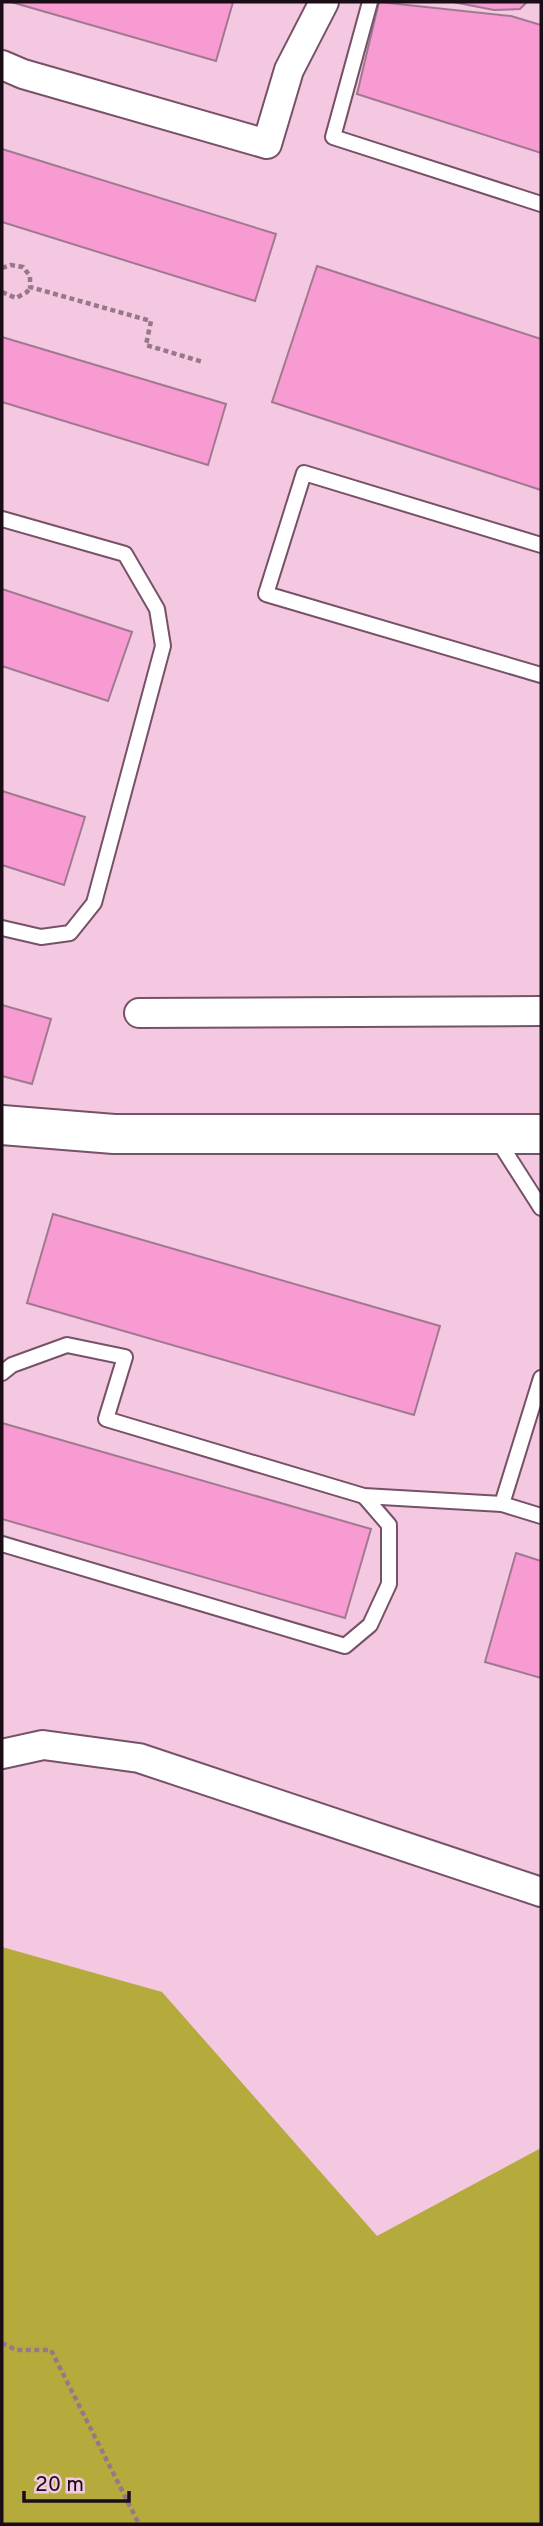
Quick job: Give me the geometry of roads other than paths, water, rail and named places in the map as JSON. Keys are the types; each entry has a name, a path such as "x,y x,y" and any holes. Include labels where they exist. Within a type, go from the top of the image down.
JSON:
{"street":[{"path":"2,65 23,74 267,144 289,69 324,2"},
{"path":"139,1013 541,1011"},
{"path":"2,1125 114,1135 541,1135"},
{"path":"2,1754 43,1745 139,1758 541,1892"}],"lane":[{"path":"370,2 333,137 541,204"},
{"path":"541,545 304,473 266,594 541,676"},
{"path":"2,519 125,554 157,609 163,646 94,903 70,933 41,937 2,928"},
{"path":"494,1135 541,1208"},
{"path":"2,1373 12,1365 67,1345 125,1357 106,1419 364,1496 502,1504 541,1516"},
{"path":"502,1504 541,1378"},
{"path":"2,1544 345,1646 370,1625 389,1584 389,1525 364,1496"}]}
